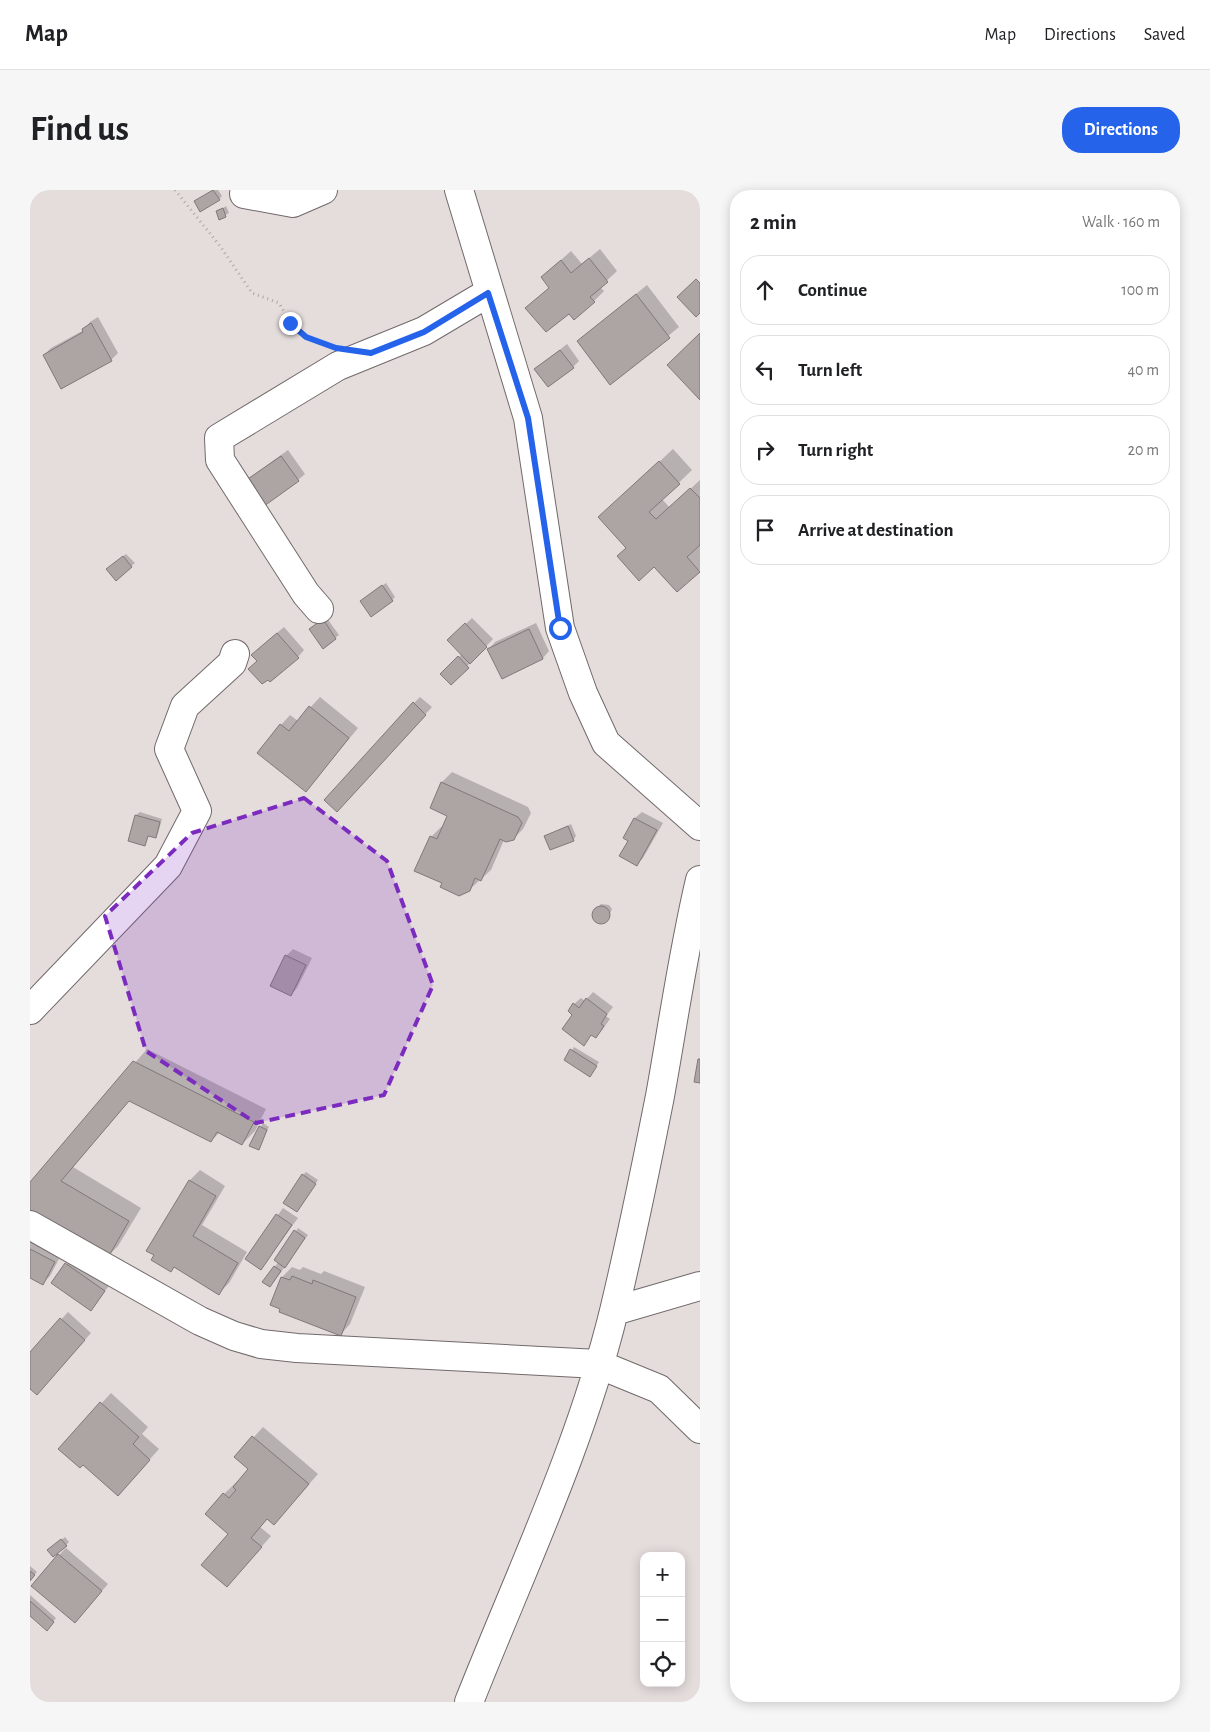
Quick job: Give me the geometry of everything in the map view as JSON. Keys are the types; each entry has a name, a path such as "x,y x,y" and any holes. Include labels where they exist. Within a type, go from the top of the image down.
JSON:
{"street":[{"path":"244,194 293,203 323,190"},
{"path":"459,190 488,293 528,418 560,628 583,693 606,742 700,826"},
{"path":"319,609 306,594 220,460 219,438 338,366 424,332 488,293"},
{"path":"30,1010 168,866 197,811 169,749 185,706 232,663 236,654"},
{"path":"469,1702 555,1491 614,1311 660,1096 687,937 700,880"},
{"path":"30,1225 200,1321 234,1336 261,1344 484,1360 598,1364 659,1389 700,1429"},
{"path":"614,1311 700,1286"}],"path":[{"path":"175,190 220,246 252,293 279,303 290,323 306,337 329,345"}],"highlighted area":[{"path":"304,798 387,861 433,985 384,1095 256,1123 146,1051 105,916 192,833"}],"building":[{"path":"213,190 220,200 200,212 194,201"},
{"path":"223,208 226,217 219,220 216,211"},
{"path":"589,258 608,282 590,297 595,302 574,320 569,314 546,332 525,308 549,288 541,277 561,260 571,273"},
{"path":"696,279 700,283 700,313 696,317 677,297"},
{"path":"636,294 670,338 610,385 577,341"},
{"path":"91,323 112,361 61,389 43,355 83,332 82,329"},
{"path":"700,333 700,400 667,365"},
{"path":"560,350 574,368 548,387 534,369"},
{"path":"281,456 299,481 253,514 235,488"},
{"path":"659,461 680,484 649,512 656,519 690,488 700,498 700,545 687,557 700,572 677,592 654,567 639,581 617,556 626,548 598,517"},
{"path":"123,556 132,567 116,581 106,569"},
{"path":"382,585 393,601 371,617 360,601"},
{"path":"323,619 336,639 323,649 309,629"},
{"path":"465,623 487,647 470,664 447,640"},
{"path":"529,629 543,659 502,679 487,649"},
{"path":"277,633 299,658 270,682 268,680 262,684 248,669 257,661 251,655"},
{"path":"458,656 469,668 451,685 440,674"},
{"path":"413,702 426,715 337,812 324,800"},
{"path":"309,706 349,738 306,792 257,753 280,724 289,731"},
{"path":"441,782 518,817 522,823 514,840 506,842 500,839 481,881 475,878 470,891 459,896 440,887 442,883 414,871 430,836 437,839 447,816 430,808"},
{"path":"135,815 160,822 156,838 148,836 145,846 128,841"},
{"path":"634,818 657,830 637,866 619,856 628,841 623,838"},
{"path":"568,826 574,841 550,850 544,836"},
{"path":"601,906 607,909 610,915 607,921 601,924 595,921 592,915 595,909"},
{"path":"285,955 306,965 291,996 270,986"},
{"path":"586,998 607,1014 601,1024 604,1026 596,1038 591,1035 584,1046 562,1029 572,1015 568,1011 573,1003 579,1008"},
{"path":"570,1049 597,1066 590,1077 564,1060"},
{"path":"698,1059 700,1059 700,1083 694,1082"},
{"path":"133,1061 254,1122 242,1145 217,1132 211,1142 129,1101 61,1181 129,1221 106,1261 30,1216 30,1182"},
{"path":"259,1126 267,1130 259,1150 249,1146"},
{"path":"302,1174 316,1184 297,1212 283,1203"},
{"path":"189,1180 216,1196 193,1236 238,1263 219,1295 174,1267 171,1272 151,1260 154,1255 146,1251"},
{"path":"276,1214 292,1225 261,1270 245,1259"},
{"path":"294,1230 305,1238 285,1268 274,1260"},
{"path":"30,1249 55,1262 43,1285 30,1278"},
{"path":"65,1263 105,1291 91,1311 51,1283"},
{"path":"274,1266 281,1271 270,1287 262,1282"},
{"path":"292,1276 312,1284 313,1280 356,1297 341,1336 279,1312 280,1309 270,1305 281,1277 290,1280"},
{"path":"60,1318 85,1340 37,1395 30,1389 30,1352"},
{"path":"100,1402 139,1437 133,1444 150,1460 118,1496 83,1465 80,1468 58,1449"},
{"path":"252,1436 309,1484 274,1525 267,1519 251,1538 262,1547 227,1587 201,1565 228,1534 205,1514 223,1493 229,1498 236,1490 233,1487 248,1469 234,1457"},
{"path":"61,1539 67,1546 53,1557 47,1550"},
{"path":"58,1554 102,1591 75,1623 31,1586"},
{"path":"30,1571 35,1575 30,1581"},
{"path":"30,1601 54,1622 47,1631 30,1616"}],"route":[{"path":"290,323 306,337 336,348 371,353 424,332 488,293 528,418 560,628"}]}
